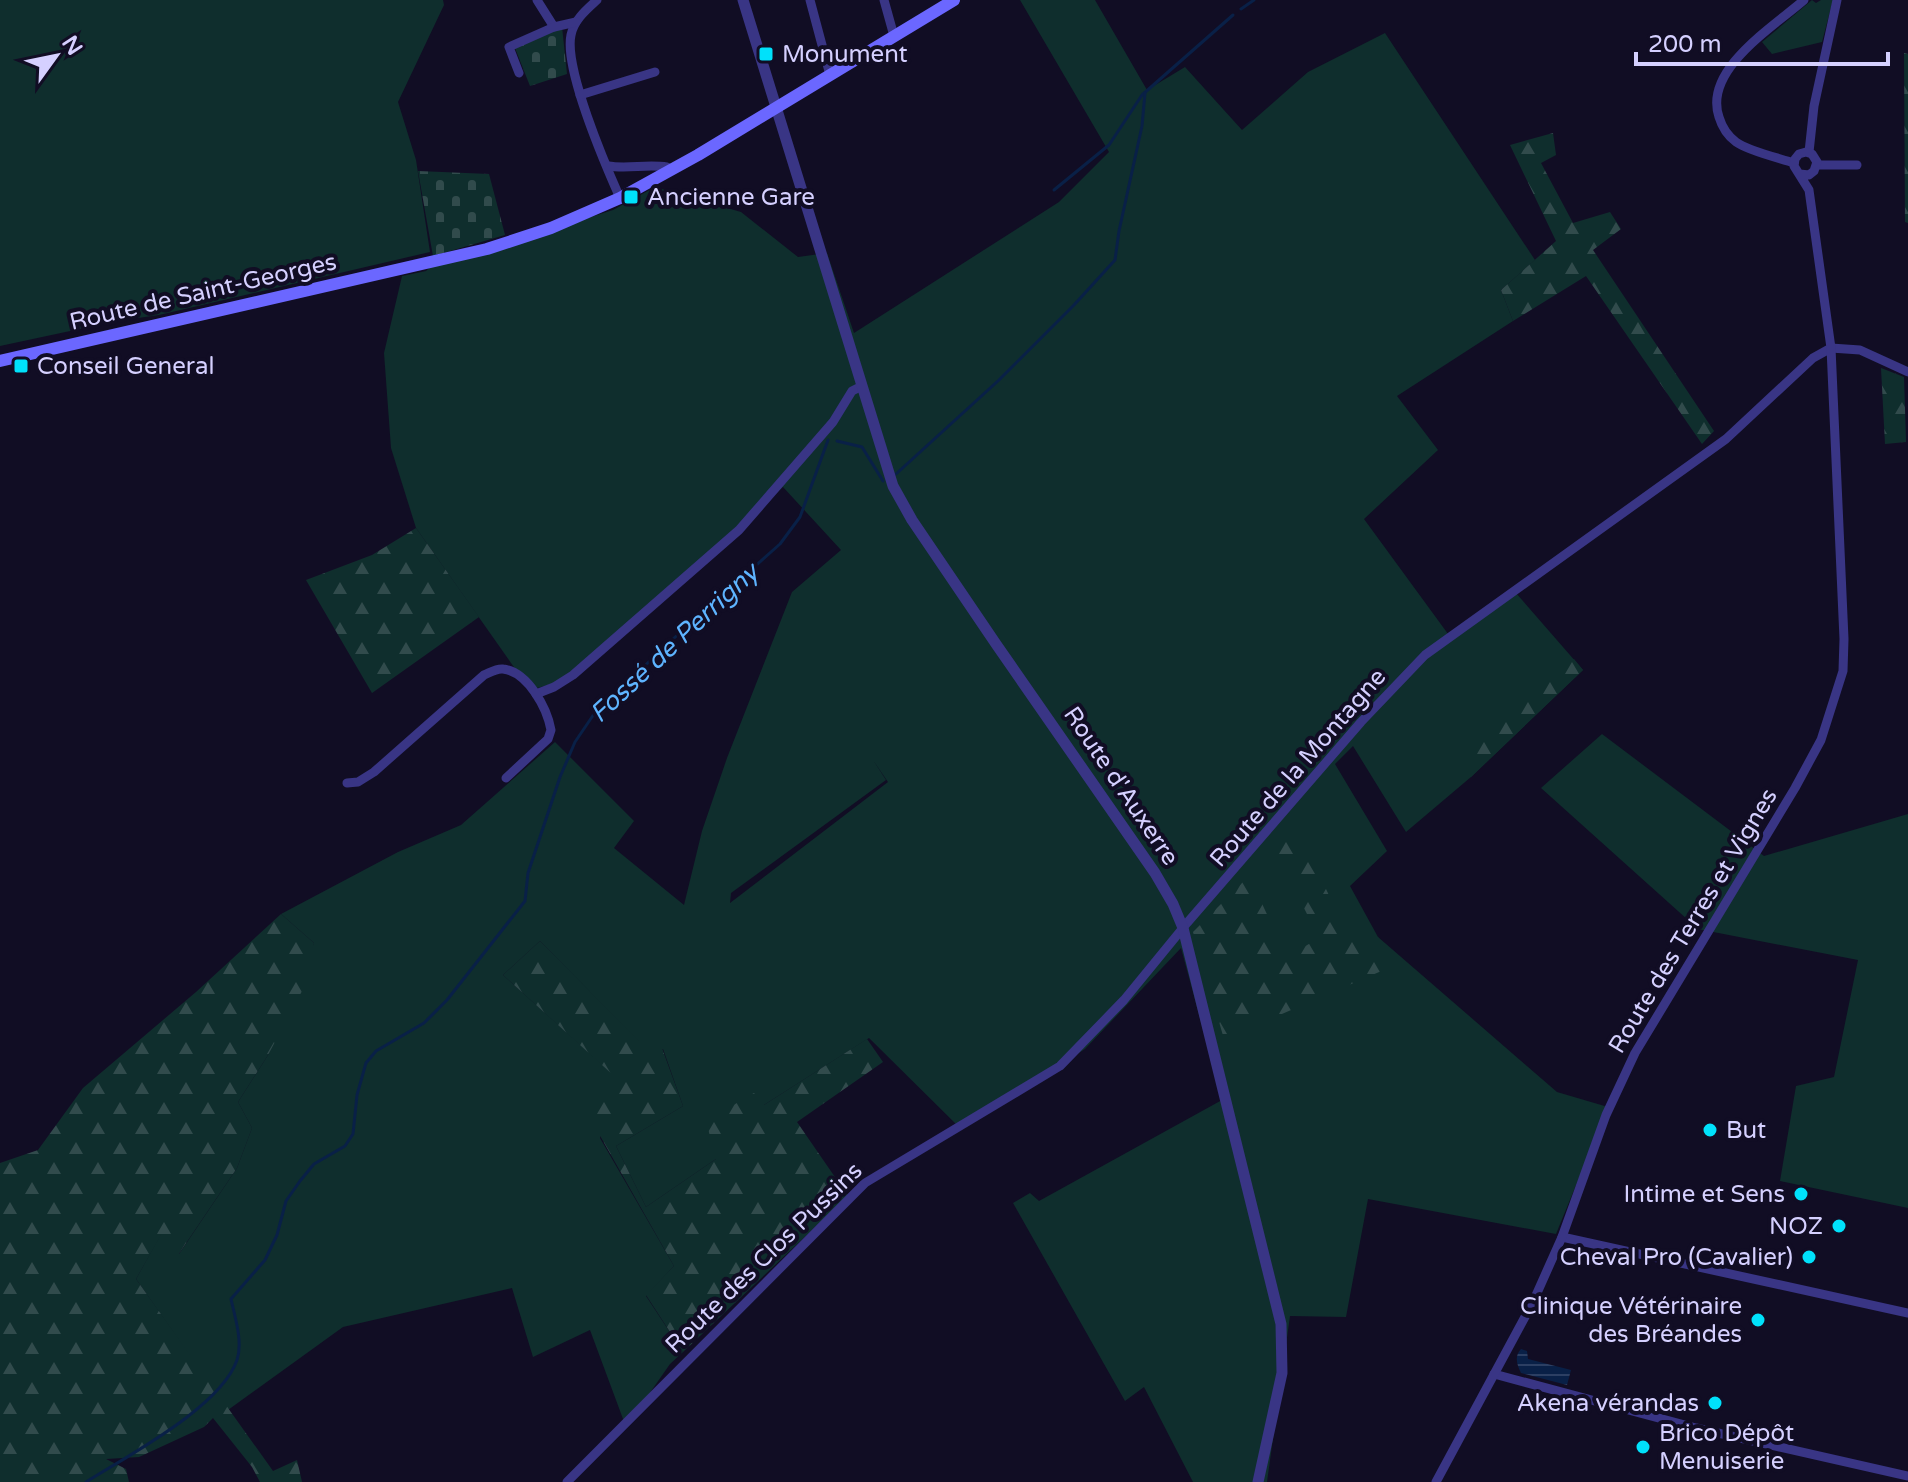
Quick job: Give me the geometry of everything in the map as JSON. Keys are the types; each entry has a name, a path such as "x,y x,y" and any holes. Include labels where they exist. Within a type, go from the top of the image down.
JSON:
{"main road":[{"name":"Route de Saint-Georges","path":"0,361 417,266 487,249 538,232 620,198 954,0"}],"street":[{"path":"537,0 554,27"},
{"path":"597,0 576,22 570,38 574,79 620,198"},
{"name":"Route d'Auxerre","path":"743,0 889,478 905,508 1155,873 1183,928 1281,1324 1282,1373 1258,1482"},
{"path":"810,0 830,75"},
{"path":"884,0 894,36"},
{"path":"1804,0 1734,62 1723,75 1716,92 1718,115 1724,129 1737,143 1794,163 1809,190"},
{"path":"1809,152 1814,106 1837,0"},
{"path":"519,73 509,47 554,27 576,22"},
{"path":"580,95 655,72"},
{"path":"1794,163 1799,154 1809,152"},
{"path":"1809,152 1816,159 1809,190"},
{"path":"1800,174 1815,169 1857,165"},
{"path":"608,166 624,169 667,167 668,171"},
{"name":"Route des Terres et Vignes","path":"1436,1482 1533,1302 1562,1237 1600,1129 1635,1053 1795,788 1821,740 1835,701 1843,671 1844,639 1831,348 1809,190"},
{"path":"1831,348 1860,350 1908,372"},
{"name":"Route de la Montagne","path":"1183,928 1361,722 1425,655 1726,439 1813,358 1831,348"},
{"path":"536,694 573,675 739,530 833,422 852,391 862,386"},
{"path":"347,783 358,782 374,772 484,675 499,668 527,682 536,694 551,730 548,739 506,778"},
{"name":"Route des Clos Pussins","path":"567,1482 865,1183 1060,1066 1124,1000 1183,928"},
{"path":"1562,1237 1908,1313"},
{"path":"1494,1374 1586,1400 1908,1476"}],"green space":[{"path":"0,0 443,0 444,5 398,102 416,160 430,252 159,315 0,346"},
{"path":"1020,0 1095,0 1147,90 1185,67 1242,130 1308,72 1385,33 1535,260 1501,290 1513,321 1397,396 1438,450 1364,519 1451,638 1516,593 1583,670 1471,777 1406,832 1353,746 1335,764 1387,851 1350,886 1378,937 1557,1092 1608,1107 1556,1234 1368,1199 1346,1317 1290,1316 1267,1482 1193,1482 1144,1387 1125,1401 1013,1203 1030,1193 1039,1201 1222,1100 1181,948 1085,1049 961,1129 869,1038 764,1105 716,1159 646,1207 616,1146 683,1106 663,1049 651,1054 540,941 503,975 614,1075 600,1138 674,1266 646,1296 683,1352 670,1364 626,1427 590,1330 533,1357 512,1288 343,1327 228,1410 136,1279 161,1234 179,1254 237,1168 252,1128 238,1102 268,1055 314,943 281,914 398,852 461,825 555,742 634,821 614,848 684,905 702,831 727,758 792,592 841,550 783,487 570,679 530,690 416,528 391,448 384,353 402,276 613,210 655,187 741,212 798,257 827,253 854,333 1059,202 1109,152","holes":["873,760 888,782 730,903 731,893 886,780"]},
{"path":"1812,0 1816,3 1833,0 1822,42 1772,54 1762,42"},
{"path":"562,27 567,74 530,86 515,48"},
{"path":"1904,53 1908,54 1908,223 1905,222"},
{"path":"1553,133 1556,155 1541,163 1573,223 1610,212 1621,229 1593,250 1714,431 1702,444 1586,276 1513,321 1501,290 1556,241 1510,145"},
{"path":"418,171 489,174 505,235 433,256"},
{"path":"1881,368 1904,377 1906,442 1885,444"},
{"path":"416,528 479,617 372,693 306,580 372,555"},
{"path":"1574,659 1583,670 1471,777 1465,758"},
{"path":"1602,734 1764,856 1908,814 1908,1208 1780,1181 1796,1086 1834,1077 1858,960 1698,929 1541,788"},
{"path":"1293,820 1348,935 1378,937 1393,966 1224,1039 1193,932 1249,876 1287,957 1319,938 1272,844"},
{"path":"281,914 314,943 302,991 268,1055 238,1102 252,1128 237,1168 178,1255 161,1235 136,1279 273,1471 297,1460 302,1482 260,1482 252,1467 213,1418 204,1427 139,1457 106,1459 126,1469 129,1482 0,1482 0,1163 38,1150 83,1088 196,992"},
{"path":"540,941 651,1053 662,1048 683,1106 616,1146 646,1207 716,1159 706,1121 754,1093 764,1105 867,1039 883,1062 797,1122 848,1196 683,1352 646,1295 674,1266 582,1104 613,1075 503,975"}],"water":[{"path":"1521,1349 1527,1351 1528,1359 1571,1370 1567,1385 1521,1373 1517,1358"}],"waterway":[{"name":"Fossé de Perrigny","path":"1241,9 1254,0"},
{"name":"Fossé de Perrigny","path":"1054,190 1109,145 1142,95 1233,15"},
{"name":"Fossé de Perrigny","path":"896,474 999,380 1115,260 1142,126 1145,93"},
{"name":"Fossé de Perrigny","path":"86,1482 171,1429 228,1378 237,1360 239,1345 231,1299 265,1260 277,1235 286,1201 300,1181 314,1164 345,1146 353,1134 357,1095 366,1063 376,1051 424,1023 447,1000 525,901 528,873 575,742 594,714 780,544 800,517 828,440"},
{"name":"Fossé de Perrigny","path":"837,441 862,447 883,481"}],"place":[{"name":"Monument","path":"766,54"},
{"name":"Ancienne Gare","path":"631,197"},
{"name":"Conseil General","path":"21,366"},
{"name":"But","path":"1710,1130"},
{"name":"Intime et Sens","path":"1801,1194"},
{"name":"NOZ","path":"1839,1226"},
{"name":"Cheval Pro (Cavalier)","path":"1809,1257"},
{"name":"Clinique Vétérinaire des Bréandes","path":"1758,1320"},
{"name":"Akena vérandas","path":"1715,1403"},
{"name":"Brico Dépôt Menuiserie","path":"1643,1447"}]}
